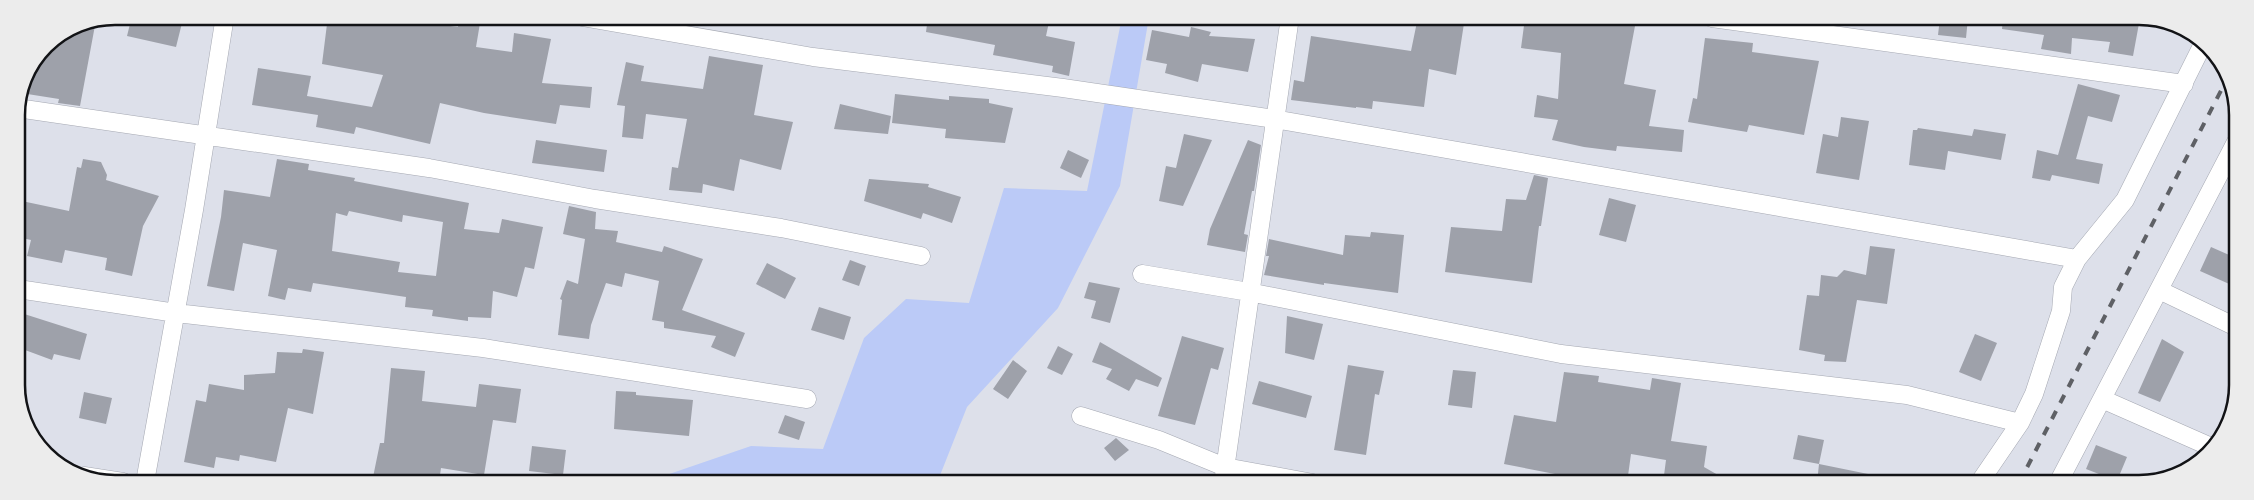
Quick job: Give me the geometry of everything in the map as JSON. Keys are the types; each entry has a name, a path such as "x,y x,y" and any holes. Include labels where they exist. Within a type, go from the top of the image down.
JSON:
{"street":[{"path":"147,475 206,136 223,25"},
{"path":"628,25 813,57 1063,88 1274,119 2077,259"},
{"path":"1081,416 1159,440 1224,475 1289,25"},
{"path":"1762,25 2184,84"},
{"path":"1985,475 2020,423 2034,394 2061,311 2063,287 2077,259 2125,200 2201,49"},
{"path":"25,109 428,168 595,199 781,228 922,256"},
{"path":"2063,475 2229,155"},
{"path":"1142,274 1249,292 1560,354 1907,395 2020,423"},
{"path":"25,290 176,313 483,348 807,398"},
{"path":"2158,290 2229,324"},
{"path":"2102,399 2206,445"}],"shaded area":[{"path":"1120,25 1148,25 1120,186 1058,308 967,407 940,475 666,475 751,446 823,449 864,338 906,299 969,303 1004,188 1087,191"}],"building":[{"path":"130,25 182,25 176,47 127,36"},
{"path":"327,25 442,25 458,27 458,25 480,25 476,47 512,52 514,33 551,39 542,83 592,87 590,108 560,105 556,124 484,113 440,103 430,144 356,127 354,134 316,127 318,115 252,105 258,68 311,76 307,96 372,107 383,75 322,64"},
{"path":"927,25 1048,25 1046,36 1075,42 1069,76 1052,72 1053,66 993,55 995,45 926,32"},
{"path":"1416,25 1464,25 1456,75 1429,69 1424,107 1373,101 1372,109 1291,100 1294,80 1304,82 1311,36 1411,51"},
{"path":"1524,25 1635,26 1624,84 1656,90 1649,126 1684,130 1682,152 1617,146 1616,151 1552,140 1558,120 1534,117 1537,95 1558,99 1561,53 1521,48"},
{"path":"1939,25 1967,25 1966,38 1938,35"},
{"path":"2002,25 2139,25 2133,56 2108,52 2110,42 2072,38 2071,54 2041,49 2044,35 2002,29"},
{"path":"1191,27 1211,32 1209,36 1255,39 1248,72 1202,64 1198,82 1165,73 1167,64 1146,60 1152,30 1189,37"},
{"path":"95,28 80,106 58,103 59,99 28,94 34,75 56,47 75,34"},
{"path":"1705,38 1753,43 1752,52 1819,61 1804,135 1749,125 1747,132 1688,122 1693,98 1697,99"},
{"path":"709,56 763,65 754,115 793,122 781,170 740,159 734,191 703,184 702,193 669,190 672,167 678,168 687,119 646,114 643,139 622,137 625,106 617,105 626,62 644,66 641,81 703,89"},
{"path":"2078,84 2120,95 2112,122 2088,116 2076,159 2103,164 2099,184 2052,175 2050,181 2032,178 2037,150 2058,155"},
{"path":"895,94 949,100 949,96 989,99 989,103 1013,108 1005,143 945,138 946,129 892,123"},
{"path":"840,104 891,116 888,134 834,129"},
{"path":"1841,117 1869,121 1859,180 1816,173 1823,134 1838,137"},
{"path":"1918,128 1972,136 1974,129 2006,134 2001,160 1948,151 1945,170 1909,165 1913,130"},
{"path":"1184,134 1212,140 1183,206 1159,201 1166,166 1176,168"},
{"path":"536,140 607,150 604,172 532,163"},
{"path":"1248,140 1261,145 1254,191 1252,191 1244,234 1248,235 1245,252 1207,245 1210,229"},
{"path":"1068,150 1089,160 1081,178 1060,168"},
{"path":"83,159 101,162 107,175 106,180 159,196 143,226 132,276 105,270 107,258 65,250 62,263 27,256 31,240 25,239 25,202 69,211 77,167 81,168"},
{"path":"277,159 309,164 308,170 355,178 354,181 469,203 464,229 499,233 502,219 543,227 534,269 525,267 517,297 493,291 491,318 468,317 468,321 432,316 433,310 405,307 406,297 313,283 311,292 288,288 285,300 268,296 277,250 243,243 234,291 207,286 221,217 224,190 270,197","holes":["349,211 402,222 403,215 443,222 436,276 398,272 400,262 332,251 336,213 347,216"]},
{"path":"1534,175 1548,178 1541,226 1539,226 1532,283 1445,272 1451,227 1502,231 1506,199 1526,200"},
{"path":"869,179 929,184 928,187 961,197 952,223 923,213 921,219 864,201"},
{"path":"1609,198 1636,205 1626,242 1599,235"},
{"path":"569,206 596,212 595,229 618,231 616,242 662,252 664,246 703,259 682,310 745,333 735,357 711,347 716,336 664,328 664,322 652,320 659,281 625,273 622,287 606,283 591,325 589,339 558,335 562,300 560,299 567,280 578,284 585,239 563,234"},
{"path":"1371,232 1404,235 1398,293 1324,283 1324,285 1264,275 1269,256 1266,256 1269,239 1343,255 1345,235 1370,237"},
{"path":"1870,246 1895,249 1887,304 1857,300 1846,362 1824,361 1825,355 1799,350 1807,295 1819,296 1821,275 1837,277 1844,270 1866,275"},
{"path":"2211,247 2229,255 2229,284 2200,271"},
{"path":"850,260 866,266 859,286 842,280"},
{"path":"767,263 796,278 785,299 756,284"},
{"path":"1089,282 1120,288 1110,323 1091,318 1096,301 1084,298"},
{"path":"819,307 851,317 844,340 811,330"},
{"path":"25,314 87,334 80,360 54,354 52,360 25,350"},
{"path":"1287,316 1323,324 1314,360 1285,353"},
{"path":"1975,334 1997,343 1981,381 1959,372"},
{"path":"1182,336 1224,348 1218,370 1211,368 1195,425 1158,416"},
{"path":"2162,339 2184,352 2160,402 2138,393"},
{"path":"1100,342 1162,378 1158,387 1136,379 1129,391 1106,379 1112,369 1092,362"},
{"path":"1058,346 1073,354 1062,375 1047,368"},
{"path":"303,349 324,352 313,414 288,408 276,462 240,455 239,461 216,457 214,468 184,462 196,400 206,402 209,384 244,390 244,375 275,373 277,352 302,353"},
{"path":"1013,360 1027,371 1008,399 993,389"},
{"path":"1348,365 1384,371 1379,395 1375,394 1366,455 1334,450"},
{"path":"391,368 425,371 422,401 476,407 479,384 521,389 516,423 493,420 484,475 441,468 440,475 373,475 380,443 384,443"},
{"path":"1453,370 1476,372 1472,408 1448,405"},
{"path":"1564,372 1599,376 1598,382 1650,390 1652,378 1681,383 1671,441 1707,446 1704,467 1718,475 1664,475 1666,460 1631,454 1628,475 1560,475 1504,464 1514,415 1556,422"},
{"path":"1259,381 1312,396 1306,418 1252,404"},
{"path":"616,391 636,392 636,395 693,400 689,436 614,429"},
{"path":"84,392 112,398 106,424 79,418"},
{"path":"785,415 805,422 799,440 778,433"},
{"path":"1798,435 1824,440 1819,464 1793,459"},
{"path":"1116,438 1129,450 1115,461 1104,448"},
{"path":"2096,445 2127,457 2120,475 2102,475 2086,469"},
{"path":"532,446 566,450 563,475 529,471"},
{"path":"1819,464 1873,475 1818,475"}],"railway":[{"path":"2023,475 2224,85"}]}
